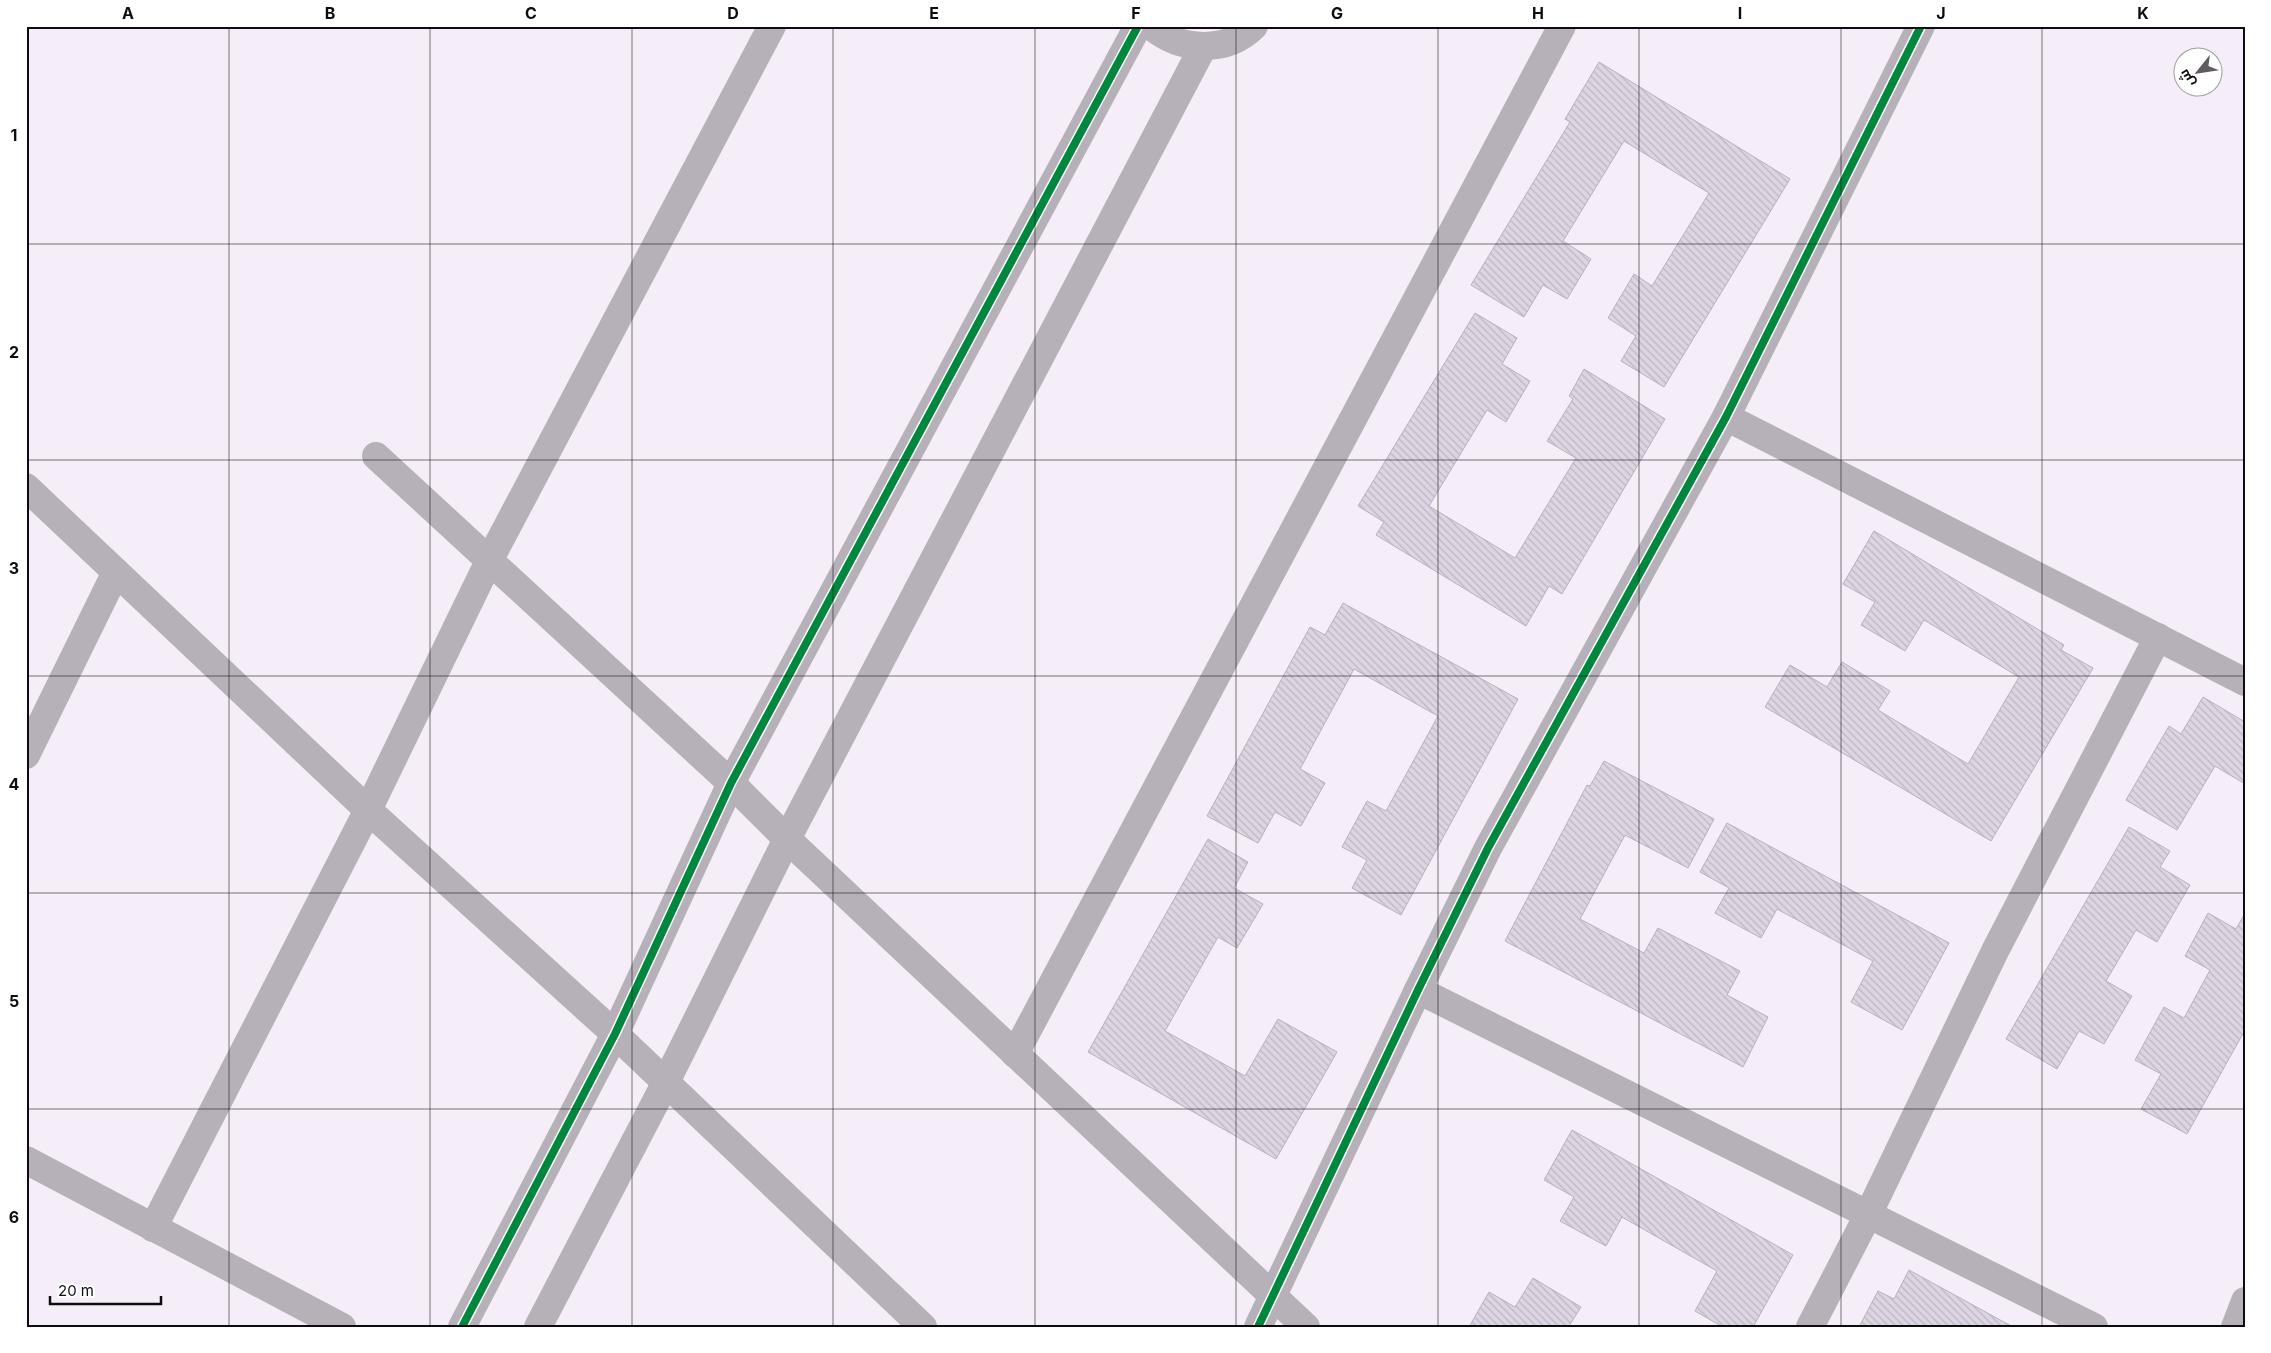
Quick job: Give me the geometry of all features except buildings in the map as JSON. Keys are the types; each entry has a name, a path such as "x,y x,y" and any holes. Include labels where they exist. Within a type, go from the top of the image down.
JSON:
{"street":[{"path":"153,1228 368,810 489,561 772,26"},
{"path":"462,1327 615,1034 731,784 1138,26"},
{"path":"1151,26 1160,34 1180,44 1203,47 1227,43 1249,32 1254,26"},
{"path":"1015,1054 1562,26"},
{"path":"1258,1327 1418,990 1488,848 1726,417 1921,26"},
{"path":"538,1327 666,1082 787,839 1203,47"},
{"path":"1726,417 2245,682"},
{"path":"376,456 731,784 787,839 1306,1327"},
{"path":"26,487 368,810 615,1034 923,1327"},
{"path":"26,755 116,572"},
{"path":"1810,1327 1868,1215 1994,951 2158,637"},
{"path":"1418,990 2094,1327"},
{"path":"26,1160 342,1327"},
{"path":"2235,1327 2245,1300"}],"cycle path":[{"path":"462,1327 615,1034 731,783 1138,26"},
{"path":"1258,1327 1418,990 1488,848 1726,417 1921,26"}]}
